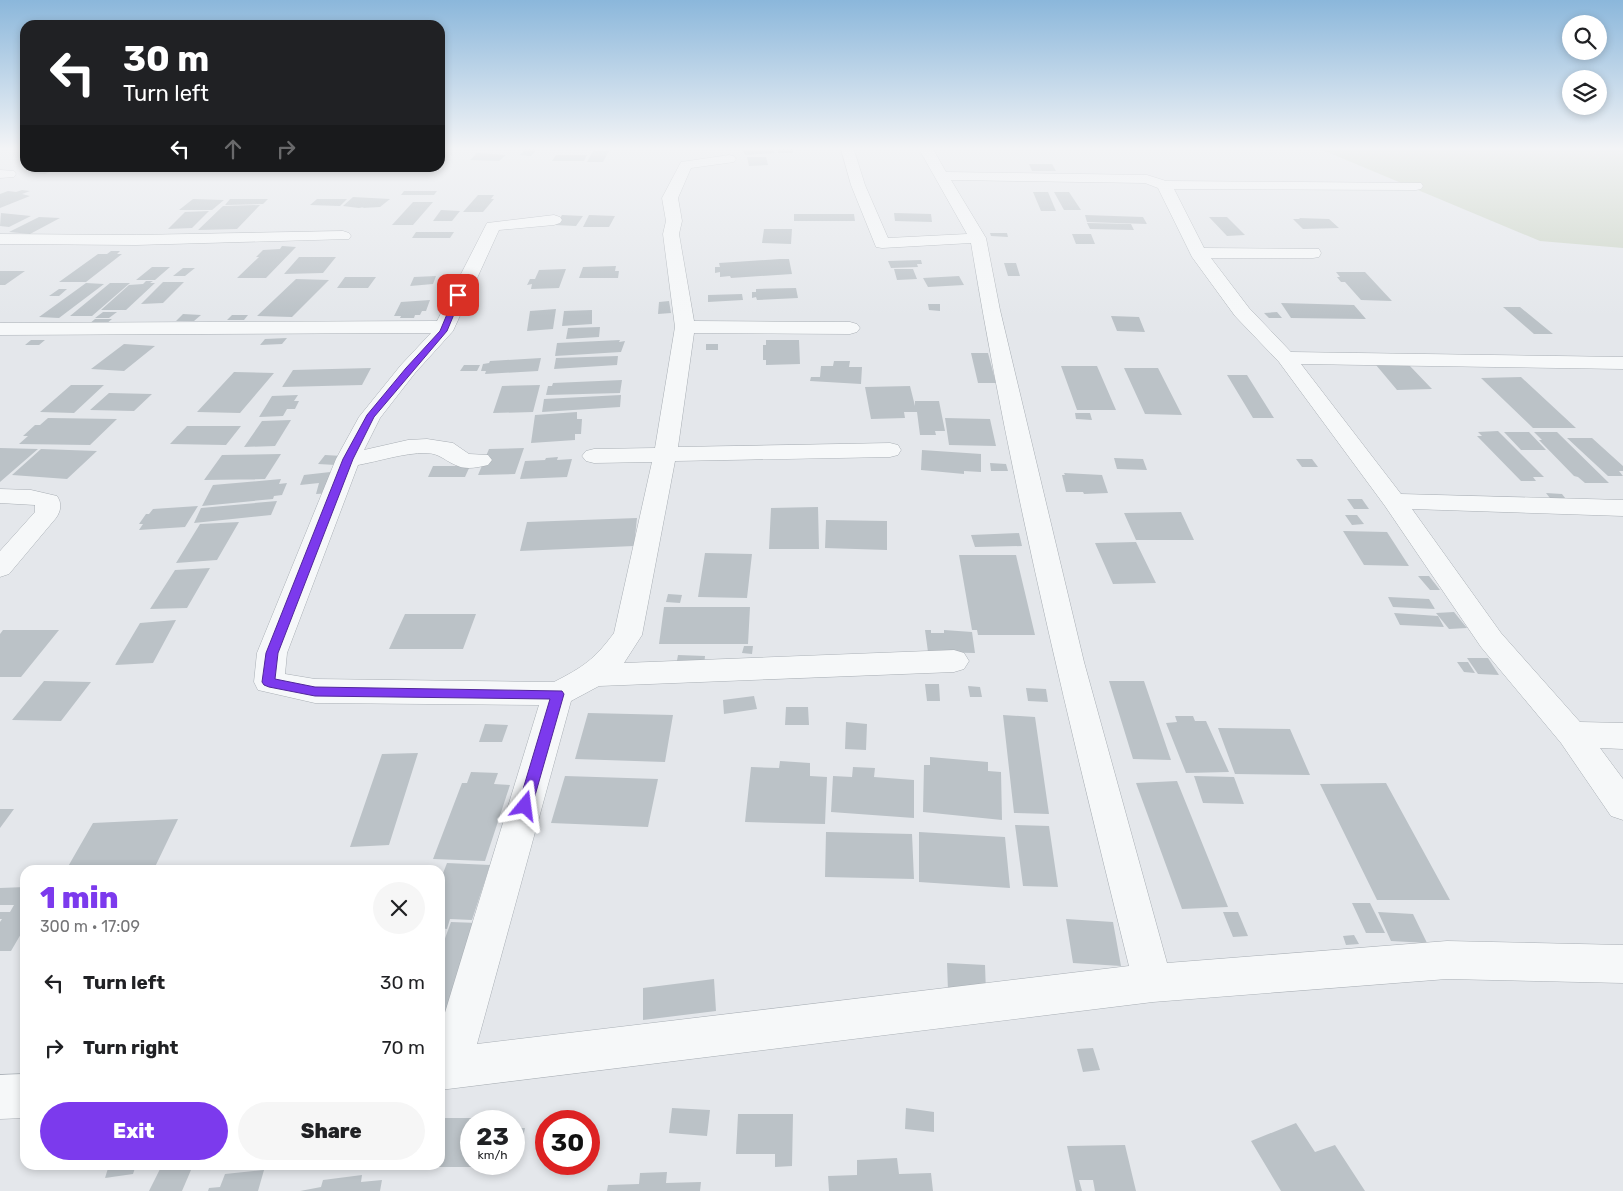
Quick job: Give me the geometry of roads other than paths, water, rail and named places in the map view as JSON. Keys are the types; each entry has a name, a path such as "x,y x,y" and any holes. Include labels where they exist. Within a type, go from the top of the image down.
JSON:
{"street":[{"path":"554,220 492,226 443,331 408,369 370,417 348,459 272,653 269,682 315,691 558,694 594,675 614,656 628,635 664,456 684,327 672,234 674,221 671,205"},
{"path":"866,205 882,243 978,238"},
{"path":"958,205 978,238 991,310 1070,662 1153,983"},
{"path":"1174,205 1198,253 1242,312 1286,358 1394,501 1491,640 1572,734 1623,806"},
{"path":"0,239 136,240 343,236"},
{"path":"1198,253 1313,253"},
{"path":"0,329 444,327"},
{"path":"684,327 850,328"},
{"path":"1286,358 1623,363"},
{"path":"348,459 376,455 408,447 427,446 445,448 464,461 480,460"},
{"path":"594,456 890,450"},
{"path":"0,496 31,497 48,501 47,512 0,568"},
{"path":"1394,501 1623,508"},
{"path":"594,675 954,661"},
{"path":"558,694 445,1069 1153,983 1447,960 1623,964"},
{"path":"1572,734 1623,736"},
{"path":"0,1098 20,1096"}]}
